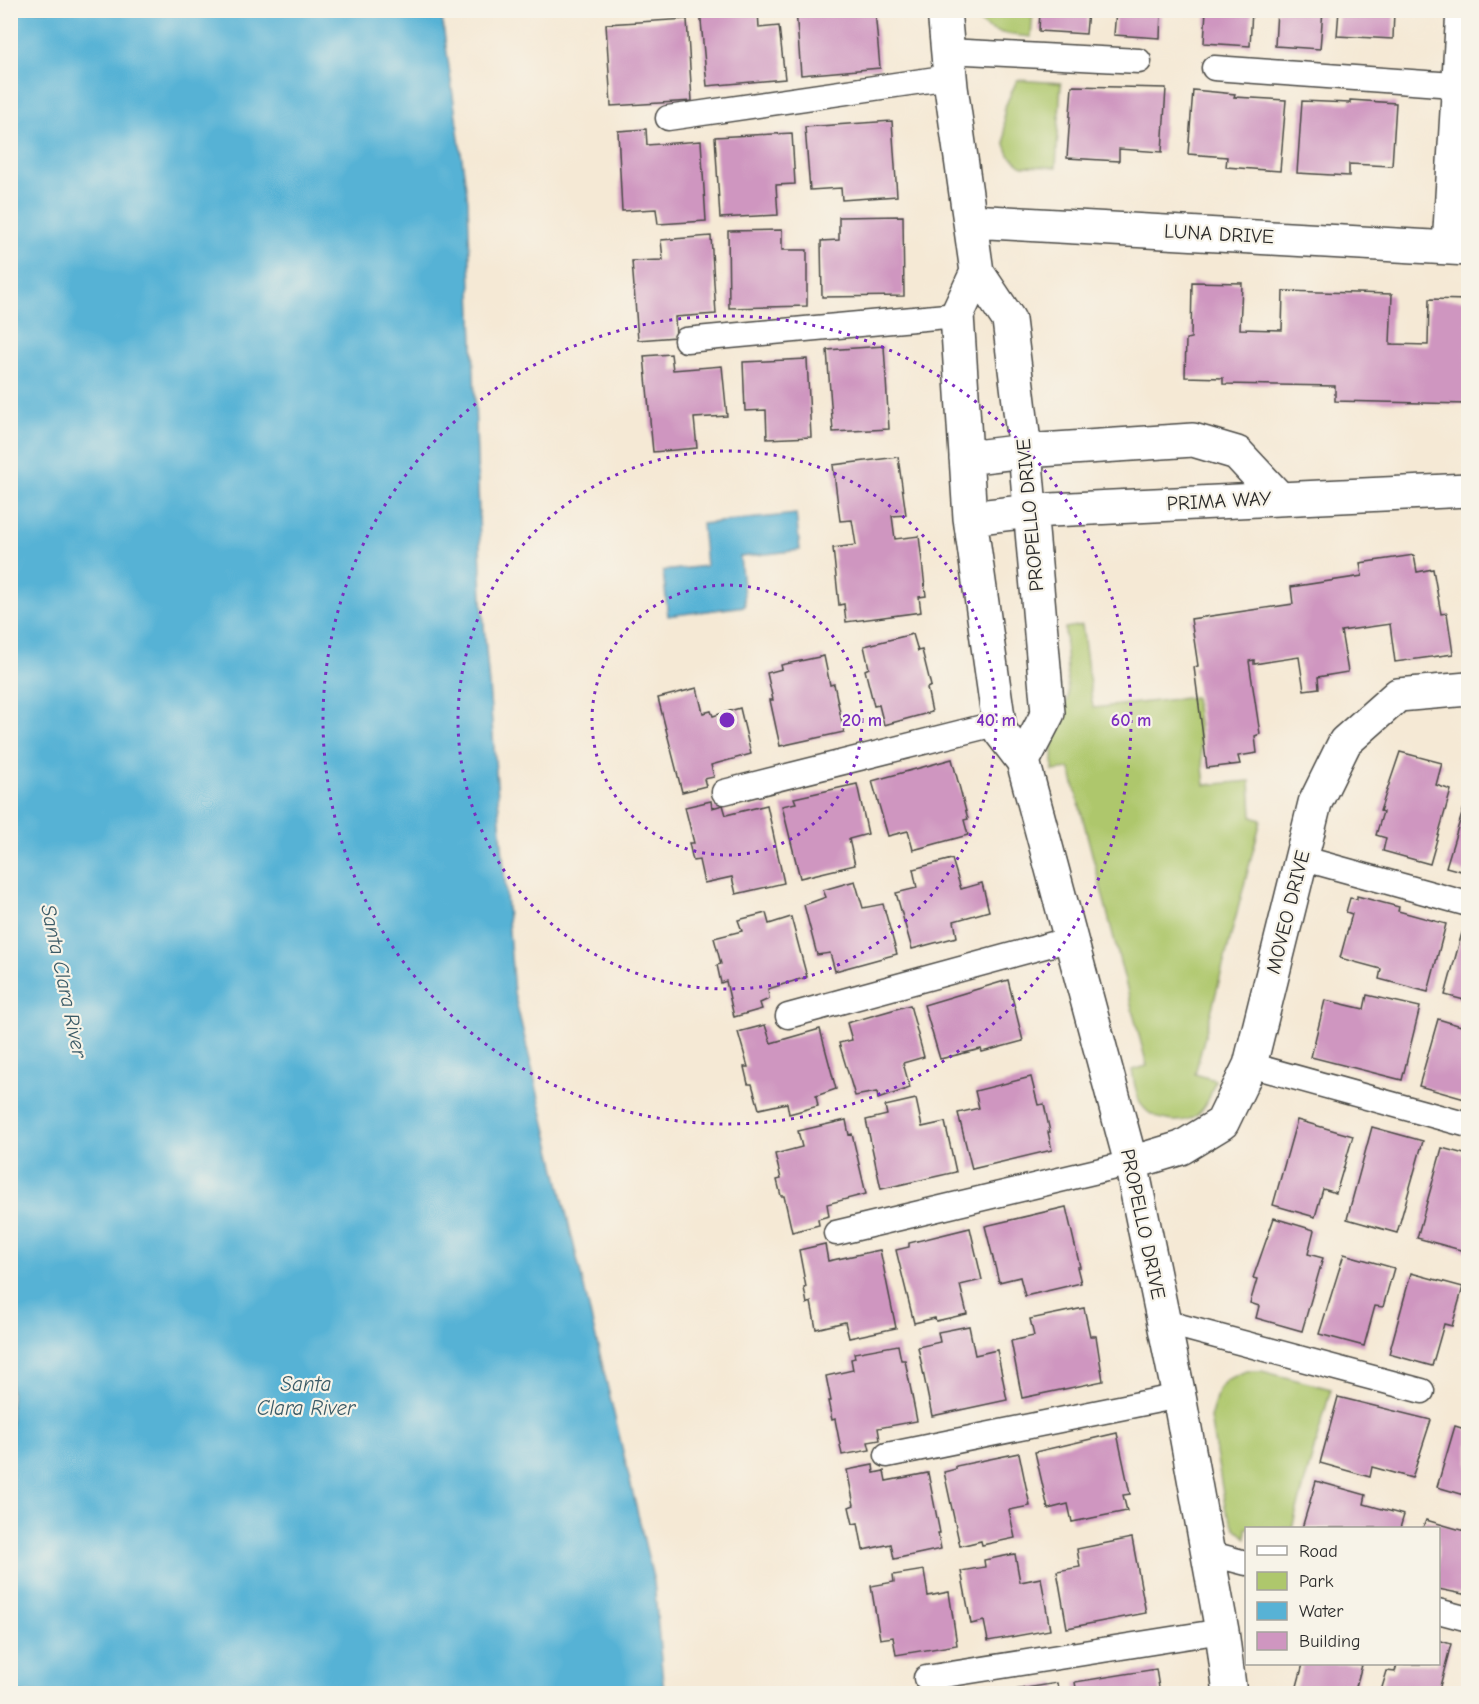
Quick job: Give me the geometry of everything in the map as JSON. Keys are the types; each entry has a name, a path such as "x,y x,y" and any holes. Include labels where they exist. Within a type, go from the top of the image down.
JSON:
{"street":[{"name":"PROPELLO DRIVE","path":"944,10 976,272 1009,320 1025,451 1048,713 1023,761"},
{"path":"1459,248 1463,86 1462,10"},
{"name":"LUNA DRIVE","path":"970,221 1459,248"},
{"name":"PROPELLO DRIVE","path":"976,272 957,315 970,518 1000,731 1023,761 1131,1163 1179,1396 1222,1631 1230,1694"},
{"path":"966,458 1025,451 1193,440 1237,453 1279,498"},
{"name":"PRIMA WAY","path":"970,518 1030,511 1468,490"},
{"name":"MOVEO DRIVE","path":"1131,1163 1181,1148 1222,1124 1250,1065 1315,803 1345,742 1398,695 1468,689"}],"lane":[{"path":"668,118 949,64 1139,62"},
{"path":"1214,68 1463,86"},
{"path":"686,340 957,315"},
{"path":"724,792 999,723"},
{"path":"1301,858 1468,904"},
{"path":"788,1016 1071,939"},
{"path":"1250,1065 1468,1125"},
{"path":"836,1233 1131,1163"},
{"path":"1164,1322 1422,1391"},
{"path":"887,1455 1179,1396"},
{"path":"1208,1553 1245,1563"},
{"path":"1440,1612 1468,1620"},
{"path":"926,1678 1222,1631"}],"green space":[{"path":"973,11 1033,11 1031,37 1005,34 990,29 983,25"},
{"path":"1017,80 1061,83 1056,167 1022,166 1009,155 1005,144 1004,109"},
{"path":"1082,625 1093,708 1195,697 1205,785 1250,781 1252,817 1261,820 1195,1074 1215,1080 1204,1107 1198,1114 1184,1120 1159,1118 1145,1109 1138,1098 1132,1070 1147,1066 1070,769 1053,771 1053,741 1068,698 1065,628"},
{"path":"1246,1371 1262,1371 1331,1389 1292,1527 1245,1527 1245,1537 1235,1528 1226,1511 1210,1418 1218,1390 1226,1380"}],"water":[{"name":"Santa Clara River","path":"11,10 441,11 468,201 482,600 514,993 654,1582 664,1693 11,1693"},
{"path":"796,514 800,550 740,557 745,606 668,616 663,571 706,566 702,524"}],"building":[{"path":"700,10 758,10 759,28 779,26 785,79 707,86"},
{"path":"796,10 875,10 880,68 801,75"},
{"path":"1040,10 1088,10 1086,34 1039,31"},
{"path":"1116,10 1161,10 1160,38 1114,35"},
{"path":"1206,10 1252,10 1250,46 1204,43"},
{"path":"1277,10 1323,10 1320,49 1275,46"},
{"path":"1339,10 1394,10 1393,39 1337,36"},
{"path":"687,19 692,101 611,106 606,24"},
{"path":"1072,86 1166,88 1162,152 1119,149 1119,161 1067,158"},
{"path":"1193,90 1235,94 1234,97 1286,100 1280,171 1226,167 1227,157 1188,154"},
{"path":"1350,100 1396,103 1392,166 1349,164 1349,176 1297,173 1302,101 1350,103"},
{"path":"892,121 897,196 842,200 841,188 810,190 805,127"},
{"path":"646,129 647,145 701,141 706,221 658,224 656,209 622,211 618,131"},
{"path":"792,133 795,184 776,185 778,215 720,218 715,137"},
{"path":"903,216 904,296 822,297 821,241 839,240 839,217"},
{"path":"782,230 782,250 807,250 807,306 729,308 728,231"},
{"path":"711,236 716,314 675,317 676,337 638,340 632,261 663,260 661,240"},
{"path":"1192,282 1242,283 1240,329 1282,330 1283,291 1392,294 1390,344 1428,345 1429,299 1468,300 1468,404 1335,401 1335,386 1223,384 1223,378 1185,377 1186,339 1191,338"},
{"path":"884,346 889,429 833,432 827,350"},
{"path":"671,354 673,370 722,366 727,416 694,418 697,448 653,452 644,356"},
{"path":"807,359 811,437 767,439 766,410 745,411 743,362"},
{"path":"898,457 906,515 892,516 895,539 919,536 926,596 919,597 921,612 846,622 844,604 839,605 833,548 856,545 852,520 840,521 833,465"},
{"path":"1414,555 1417,572 1433,569 1441,614 1447,613 1453,654 1395,662 1390,624 1341,631 1348,672 1318,677 1319,688 1304,690 1299,657 1254,664 1254,660 1249,661 1260,734 1255,736 1257,753 1238,756 1240,764 1207,768 1194,667 1198,666 1191,619 1293,604 1291,587 1362,576 1360,563"},
{"path":"913,634 918,651 922,650 931,686 927,688 932,712 884,725 879,705 874,706 865,670 869,668 864,646"},
{"path":"824,656 830,685 834,684 844,732 780,746 767,673 782,669 781,665"},
{"path":"697,688 703,713 711,711 713,716 740,708 751,754 711,765 714,777 704,779 706,786 682,792 658,698"},
{"path":"1400,752 1442,763 1436,785 1451,790 1430,864 1383,851 1386,838 1376,835 1383,812 1380,811"},
{"path":"952,759 968,819 964,820 968,835 913,850 908,831 888,836 872,781"},
{"path":"857,784 868,834 849,839 855,865 800,878 782,806 796,803 794,798"},
{"path":"1468,794 1468,873 1446,867"},
{"path":"711,801 712,808 723,805 726,815 767,805 784,883 736,894 732,877 704,883 699,860 693,861 689,843 694,843 685,807"},
{"path":"952,859 961,889 982,883 989,911 954,921 957,937 912,949 896,893 917,888 913,869"},
{"path":"855,881 863,908 883,904 897,954 835,971 830,953 817,955 804,905 826,897 823,890"},
{"path":"1357,896 1399,907 1398,911 1446,924 1428,992 1379,979 1381,969 1340,958 1352,914 1346,912 1350,898 1357,899"},
{"path":"766,913 769,924 791,917 807,977 768,989 769,999 760,1003 762,1009 734,1017 726,981 721,983 717,965 721,964 714,938 742,931 738,920"},
{"path":"1462,933 1468,935 1468,1001 1445,995"},
{"path":"1008,980 1023,1041 982,1052 981,1049 940,1059 924,1005"},
{"path":"1367,995 1420,1007 1402,1080 1311,1057 1325,1000 1364,1009"},
{"path":"910,1005 924,1057 903,1063 910,1088 878,1099 877,1092 855,1096 839,1043 852,1040 847,1023"},
{"path":"1438,1019 1468,1028 1468,1100 1419,1086"},
{"path":"765,1025 771,1043 820,1029 836,1089 816,1096 818,1106 789,1114 787,1103 759,1109 752,1084 748,1084 744,1067 748,1067 738,1032"},
{"path":"1031,1077 1038,1105 1044,1104 1052,1150 972,1169 958,1113 979,1108 975,1091"},
{"path":"916,1099 922,1127 945,1122 956,1172 881,1189 866,1120 887,1115 885,1106"},
{"path":"846,1120 849,1135 852,1134 866,1194 827,1204 829,1216 818,1219 819,1225 792,1232 784,1196 781,1196 777,1180 781,1179 775,1154 802,1147 798,1131"},
{"path":"1297,1120 1353,1136 1336,1193 1323,1189 1315,1217 1273,1205"},
{"path":"1372,1127 1423,1141 1397,1233 1347,1219"},
{"path":"1442,1148 1468,1155 1468,1252 1417,1238"},
{"path":"1066,1207 1080,1267 1077,1267 1081,1283 1025,1296 1020,1277 999,1282 985,1226"},
{"path":"1274,1218 1314,1230 1308,1254 1323,1258 1302,1331 1256,1318 1259,1306 1250,1303 1257,1279 1253,1278"},
{"path":"970,1228 982,1280 960,1285 967,1314 914,1323 896,1250 909,1247 909,1243"},
{"path":"825,1244 828,1261 880,1250 896,1328 849,1338 845,1322 816,1329 811,1302 807,1304 799,1250"},
{"path":"1344,1254 1394,1268 1383,1307 1375,1306 1364,1346 1319,1334"},
{"path":"1411,1273 1463,1287 1452,1326 1444,1324 1432,1366 1389,1354"},
{"path":"1084,1308 1090,1336 1096,1336 1103,1381 1022,1398 1011,1341 1034,1336 1030,1319"},
{"path":"969,1326 975,1355 997,1350 1007,1400 932,1416 918,1347 940,1342 938,1332"},
{"path":"898,1345 901,1360 905,1360 917,1421 878,1428 880,1440 868,1442 870,1450 842,1455 835,1419 832,1420 828,1401 831,1401 826,1376 853,1370 851,1359 855,1358 854,1353"},
{"path":"1338,1397 1431,1420 1412,1478 1372,1467 1370,1477 1320,1463"},
{"path":"1455,1426 1468,1430 1468,1496 1437,1487"},
{"path":"1117,1433 1130,1494 1123,1495 1127,1511 1072,1522 1068,1504 1048,1509 1035,1452"},
{"path":"1019,1453 1030,1506 1009,1510 1015,1538 982,1545 981,1541 960,1546 944,1472 956,1469 956,1466"},
{"path":"873,1465 874,1473 884,1471 886,1481 928,1473 941,1549 894,1559 891,1544 863,1550 858,1523 853,1524 849,1507 854,1505 847,1470"},
{"path":"1316,1481 1366,1495 1364,1504 1404,1515 1400,1527 1302,1527"},
{"path":"1426,1520 1468,1532 1468,1595 1440,1589 1440,1527 1423,1527"},
{"path":"1132,1538 1146,1613 1067,1628 1057,1571 1080,1567 1077,1549"},
{"path":"1015,1554 1020,1582 1041,1578 1050,1630 988,1641 984,1621 971,1624 961,1571 985,1567 984,1560"},
{"path":"924,1570 928,1596 949,1592 957,1645 896,1655 893,1637 880,1639 871,1586 894,1582 893,1575"},
{"path":"1440,1641 1451,1644 1438,1694 1380,1694 1387,1671 1395,1672 1397,1665 1440,1665"},
{"path":"1303,1665 1362,1665 1354,1694 1307,1694 1296,1690"},
{"path":"1156,1669 1160,1694 1077,1694 1075,1682"},
{"path":"1057,1683 1059,1694 1002,1694 1002,1692"}]}
